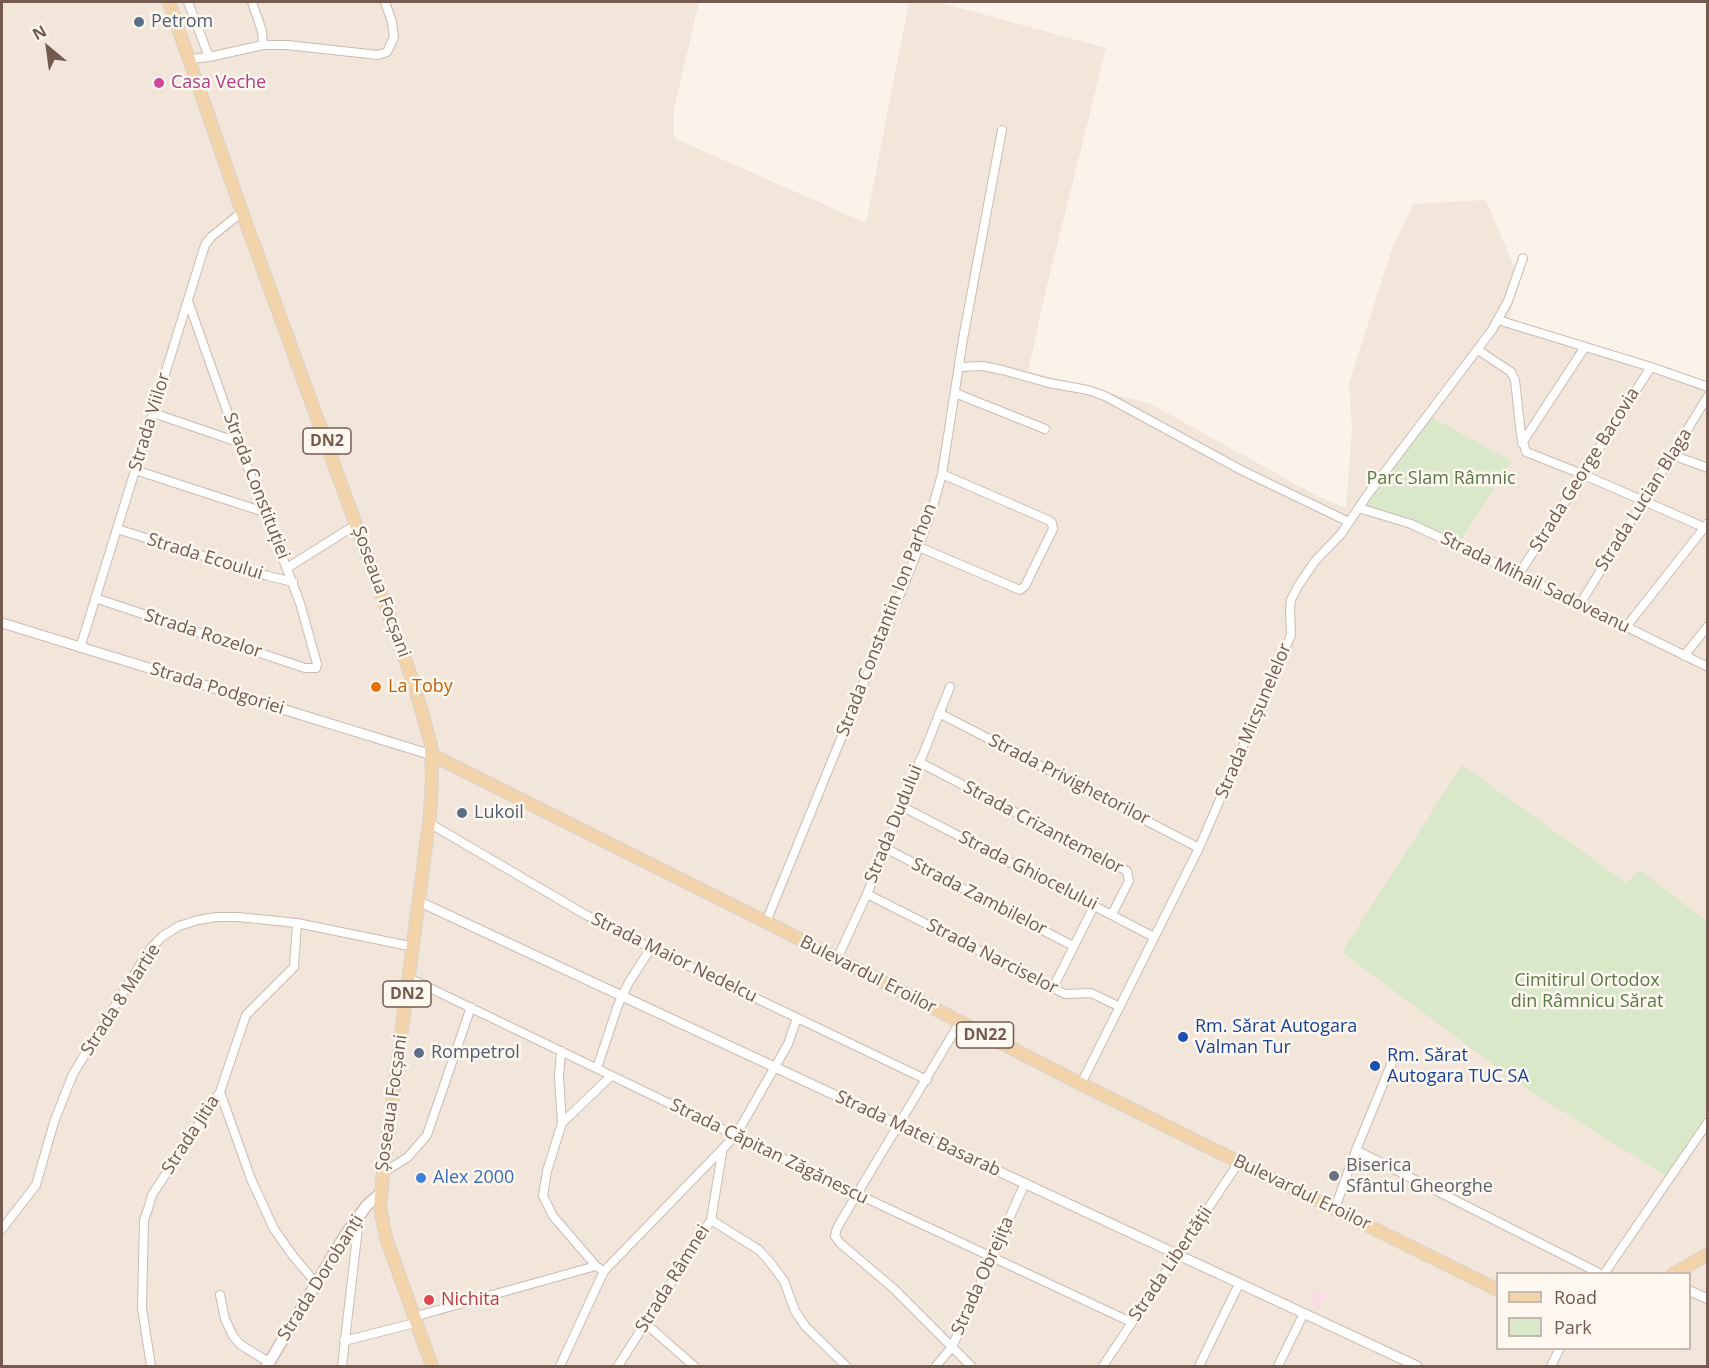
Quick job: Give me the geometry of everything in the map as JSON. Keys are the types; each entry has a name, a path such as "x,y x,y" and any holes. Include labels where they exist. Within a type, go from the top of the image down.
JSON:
{"main road":[{"name":"Șoseaua Focșani","path":"169,2 415,687 432,755 429,823 420,902 380,1207 386,1238 414,1320"},
{"name":"Bulevardul Eroilor","path":"432,755 766,922 1081,1084 1496,1289"},
{"name":"Strada Dorobanți","path":"269,1365 316,1282 359,1214 381,1193"},
{"path":"1676,1272 1707,1254"},
{"name":"DN2","path":"414,1320 432,1366"}],"street":[{"path":"188,2 209,57"},
{"path":"252,2 262,31 263,45"},
{"path":"190,59 263,45 287,45 378,55 387,52 394,37 385,2"},
{"name":"Strada Constantin Ion Parhon","path":"766,922 919,547 942,474 982,231 1002,130"},
{"name":"Strada Viilor","path":"80,648 206,242 243,212"},
{"name":"Strada Micșunelelor","path":"1081,1084 1199,848 1291,635 1291,600 1306,573 1349,522 1478,350 1508,301 1523,258"},
{"name":"Strada Constituției","path":"188,301 264,512 293,582 317,658 316,668 312,669"},
{"path":"1498,320 1651,367 1707,387"},
{"path":"1522,443 1585,348"},
{"path":"1478,350 1511,372 1515,380 1522,443 1526,452 1706,526 1626,627"},
{"path":"959,367 993,368 1105,396 1243,471 1349,522"},
{"name":"Strada George Bacovia","path":"1519,574 1651,367"},
{"path":"955,393 1045,429"},
{"name":"Strada Lucian Blaga","path":"1580,604 1707,396"},
{"path":"153,413 238,442"},
{"path":"1672,455 1707,468"},
{"path":"135,470 264,512"},
{"path":"919,547 1020,590 1025,586 1053,529 1052,523 1048,520 942,474"},
{"name":"Strada Mihail Sadoveanu","path":"1359,508 1411,524 1519,574 1707,667"},
{"path":"287,568 357,524"},
{"name":"Strada Ecoului","path":"117,529 293,582"},
{"name":"Strada Rozelor","path":"95,598 312,669"},
{"name":"Strada Podgoriei","path":"2,623 432,755"},
{"path":"1684,656 1707,626"},
{"name":"Strada Dudului","path":"837,960 867,894 950,687"},
{"name":"Strada Privighetorilor","path":"939,713 1199,848"},
{"name":"Strada Crizantemelor","path":"919,762 1127,871 1129,881 1112,914"},
{"name":"Strada Ghiocelului","path":"901,806 1154,937"},
{"name":"Strada Maior Nedelcu","path":"429,823 586,915 927,1080"},
{"name":"Strada Zambilelor","path":"885,848 1073,946"},
{"name":"Strada Narciselor","path":"867,894 1065,994 1091,993 1120,1007"},
{"name":"Strada Matei Basarab","path":"420,902 1025,1182 1303,1315 1417,1366"},
{"path":"1053,988 1094,906"},
{"name":"Strada 8 Martie","path":"2,1229 36,1185 54,1122 73,1074 149,950 163,936 179,926 217,917 238,917 297,923 414,947"},
{"name":"Strada Jitia","path":"151,1366 142,1308 144,1220 153,1195 220,1092 246,1015 294,967 297,923"},
{"path":"597,1068 622,997 651,948"},
{"name":"Strada Căpitan Zăgănescu","path":"410,978 857,1194 1131,1322"},
{"path":"383,1173 408,1157 427,1135 471,1007"},
{"path":"560,1366 604,1271 736,1135 788,1044 797,1018"},
{"path":"960,1023 837,1228 835,1236 840,1243 893,1288 971,1366"},
{"path":"561,1050 559,1077 562,1123 547,1171 543,1196 553,1216 596,1266 604,1271"},
{"path":"1335,1208 1393,1060"},
{"path":"562,1123 611,1076"},
{"path":"220,1092 251,1179 274,1228 293,1256 316,1282"},
{"path":"1603,1272 1707,1122"},
{"path":"1356,1150 1598,1272"},
{"name":"Strada Râmnei","path":"618,1366 711,1220 722,1152"},
{"name":"Strada Libertății","path":"1103,1366 1239,1162"},
{"name":"Strada Obrejița","path":"936,1366 952,1347 1025,1182"},
{"path":"342,1366 359,1214"},
{"path":"711,1220 759,1250 770,1260 780,1275 795,1311 805,1326 846,1366"},
{"path":"344,1341 596,1266"},
{"path":"1199,1366 1239,1284"},
{"path":"1691,1292 1707,1299"},
{"path":"220,1294 225,1319 233,1336 241,1345 269,1365"},
{"path":"1278,1366 1303,1315"},
{"path":"645,1323 694,1366"},
{"path":"1551,1366 1559,1350"}],"shaded area":[{"path":"2,2 699,2 674,109 674,138 866,223 909,2 938,2 1106,48 1028,371 1151,404 1319,497 1346,508 1352,429 1349,383 1392,249 1413,204 1486,200 1518,276 1509,322 1562,338 1633,366 1707,388 1707,1366 2,1366"},
{"path":"1317,1287 1328,1294 1319,1309 1308,1302"}],"green space":[{"name":"Parc Slam Râmnic","path":"1427,415 1511,461 1457,546 1359,508"},
{"name":"Cimitirul Ortodox din Râmnicu Sărat","path":"1462,765 1626,883 1640,870 1707,922 1707,1114 1666,1176 1521,1085 1342,952"}],"place":[{"name":"Petrom","path":"139,22"},
{"name":"Casa Veche","path":"159,83"},
{"name":"La Toby","path":"376,687"},
{"name":"Lukoil","path":"462,813"},
{"name":"Rm. Sărat Autogara Valman Tur","path":"1183,1037"},
{"name":"Rompetrol","path":"419,1053"},
{"name":"Rm. Sărat Autogara TUC SA","path":"1375,1066"},
{"name":"Biserica Sfântul Gheorghe","path":"1334,1176"},
{"name":"Alex 2000","path":"421,1178"},
{"name":"Nichita","path":"429,1300"}]}
